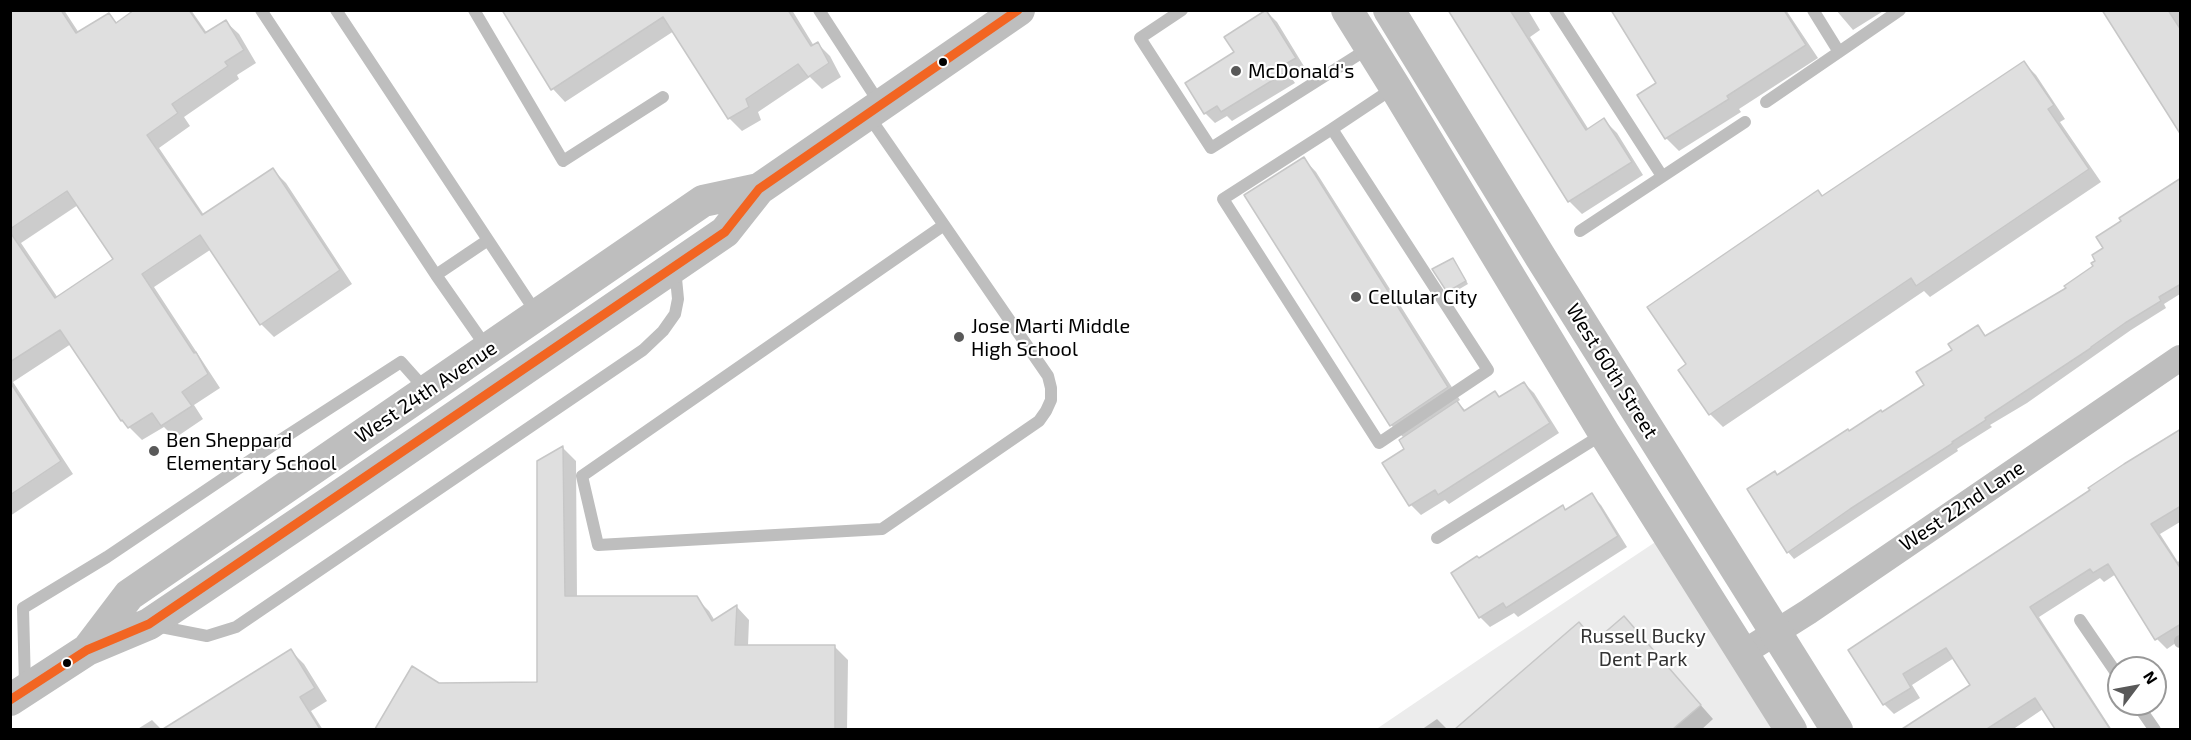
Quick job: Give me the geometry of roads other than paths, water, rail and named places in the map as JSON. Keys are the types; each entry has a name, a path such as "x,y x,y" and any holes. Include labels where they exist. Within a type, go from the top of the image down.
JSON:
{"street":[{"name":"West 24th Avenue","path":"18,695 87,650 149,624 725,232 759,189 1019,10"},
{"name":"West 60th Street","path":"1347,10 1604,433 1791,729"},
{"name":"West 60th Street","path":"1389,10 1837,729"},
{"name":"West 24th Avenue","path":"87,650 129,595 703,201 759,189"},
{"path":"1549,343 1574,348 1595,356 1614,374"},
{"name":"West 22nd Lane","path":"1743,653 2181,358"}],"lane":[{"path":"261,10 436,275 488,349"},
{"path":"336,10 538,315"},
{"path":"474,10 563,161 663,97"},
{"path":"819,10 874,110 944,225 1048,376 1051,400 1039,421 882,529 598,545 582,476 944,225"},
{"path":"1182,10 1167,15 1140,38 1211,148 1371,47"},
{"path":"1556,10 1662,176"},
{"path":"1813,10 1839,52"},
{"path":"1766,102 1900,10"},
{"path":"1332,129 1488,370 1379,443 1223,199 1395,87"},
{"path":"1580,231 1745,122"},
{"path":"436,275 488,240"},
{"path":"149,624 207,636 236,627 633,357 663,331 675,314 678,299 675,266"},
{"path":"18,695 22,608 107,557 401,362 427,391"},
{"path":"1437,538 1604,433"},
{"path":"2080,620 2107,659"},
{"path":"2146,716 2155,729"}],"place":[{"name":"McDonald's","path":"1236,71"},
{"name":"Cellular City","path":"1356,297"},
{"name":"Jose Marti Middle High School","path":"959,337"},
{"name":"Ben Sheppard Elementary School","path":"154,451"}],"park label":[{"name":"Russell Bucky Dent Park","path":"1643,648"}]}
